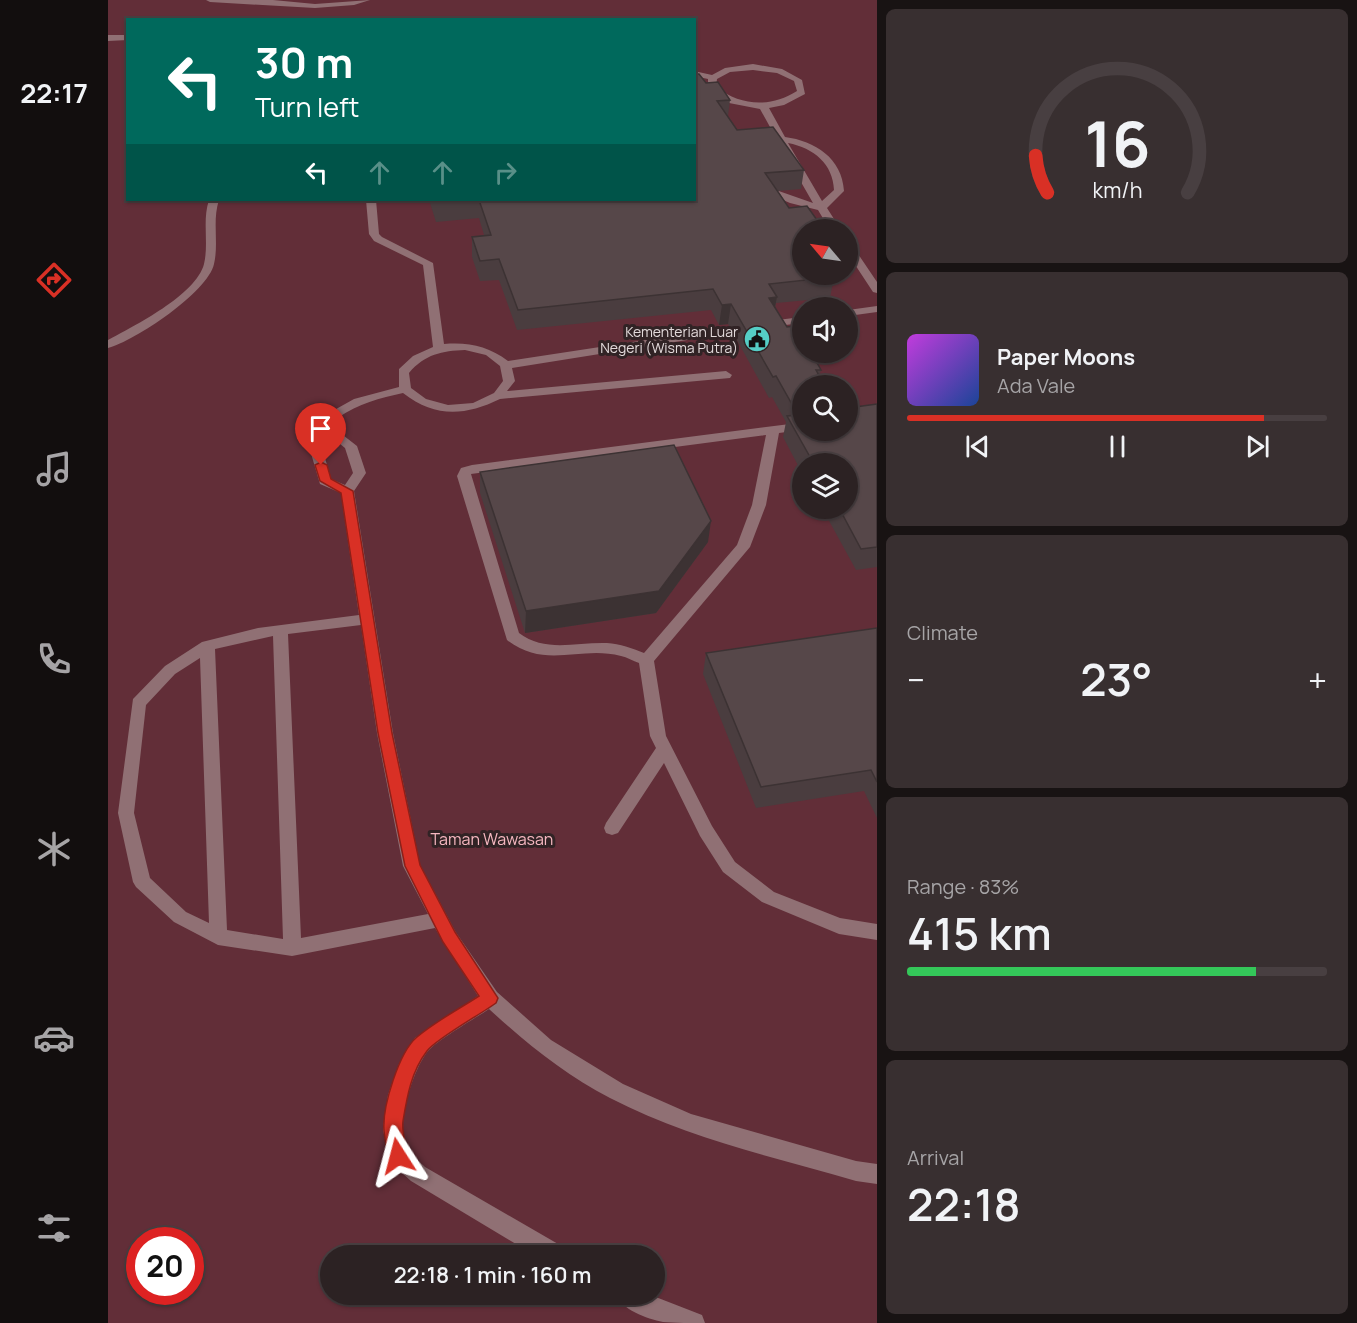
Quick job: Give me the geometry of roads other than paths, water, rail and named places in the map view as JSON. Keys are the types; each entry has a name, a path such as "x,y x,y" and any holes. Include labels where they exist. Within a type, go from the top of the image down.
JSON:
{"lane":[{"path":"210,0 321,5 366,0"},
{"path":"108,38 126,37"},
{"path":"696,74 713,78 728,70 753,67 779,71 798,81 802,92 789,102 764,106 741,104 722,98 711,88 713,78"},
{"path":"764,106 828,219"},
{"path":"753,143 782,139 810,147 823,154 835,168 840,180 839,191 821,208"},
{"path":"773,192 794,201 821,208"},
{"path":"108,345 149,323 193,289 208,267 214,201"},
{"path":"371,201 374,234 378,239 429,263 439,348"},
{"path":"858,261 877,290"},
{"path":"858,312 877,309"},
{"path":"769,324 792,321"},
{"path":"506,365 731,330"},
{"path":"498,396 509,381 506,365 490,353 466,346 439,348 415,357 403,372 405,389 422,402 448,409 476,406 498,396 726,375"},
{"path":"347,491 326,481 316,450 333,433 333,416 344,407 405,389"},
{"path":"646,660 620,650 536,650 520,645 512,636 464,476 466,471 790,428"},
{"path":"773,431 760,503 754,526 743,547 646,660 658,736 706,831 729,867 768,897 839,926 877,932"},
{"path":"333,433 351,446 360,473 347,491 385,733 412,866 449,937 490,998 544,1046 616,1091 689,1123 856,1171 877,1174"},
{"path":"366,619 258,633 207,646 170,670 138,703 126,813 142,882 180,917 218,937 292,948 440,919"},
{"path":"280,630 292,948"},
{"path":"207,646 218,937"},
{"path":"612,828 664,749"},
{"path":"490,998 422,1044 406,1070 398,1095 393,1129 398,1156 418,1174 538,1245"},
{"path":"645,1305 694,1323"}],"place":[{"name":"Kementerian Luar Negeri (Wisma Putra)","path":"757,339"}],"park label":[{"name":"Taman Wawasan","path":"492,839"}]}
